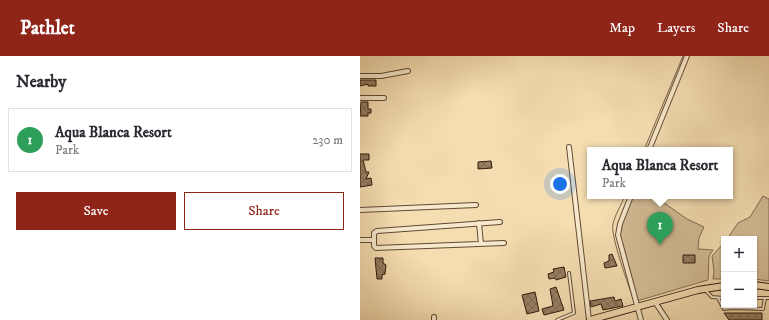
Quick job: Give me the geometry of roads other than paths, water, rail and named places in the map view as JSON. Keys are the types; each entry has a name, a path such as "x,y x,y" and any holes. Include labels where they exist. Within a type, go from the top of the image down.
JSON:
{"main road":[{"path":"757,285 769,287"},
{"path":"590,320 704,289 721,286"}],"street":[{"path":"650,147 686,56"},
{"path":"360,76 381,76 408,71"},
{"path":"360,98 384,98"},
{"path":"570,147 590,320"},
{"path":"630,199 620,224 618,235 641,320"},
{"path":"360,210 476,205"},
{"path":"500,222 376,231 374,233 374,246 376,248 504,243"},
{"path":"479,223 481,244"},
{"path":"360,240 374,240"},
{"path":"655,302 667,320"}],"lane":[{"path":"557,320 574,313 569,273"},
{"path":"704,289 710,295 718,298 721,303"},
{"path":"757,298 769,298"},
{"path":"733,308 763,309 765,298"}],"waterway":[{"path":"645,147 683,56"},
{"path":"624,199 615,217 613,230 620,261 634,301"}],"place":[{"name":"Aqua Blanca Resort","path":"660,245"}]}
